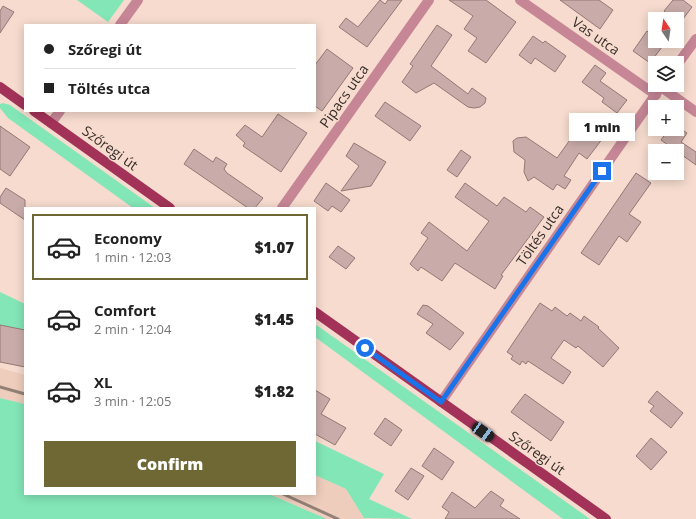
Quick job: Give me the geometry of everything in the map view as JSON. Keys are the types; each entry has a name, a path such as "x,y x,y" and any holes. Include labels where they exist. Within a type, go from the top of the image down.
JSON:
{"main road":[{"path":"0,87 24,104"},
{"name":"Szőregi út","path":"35,112 169,207"},
{"name":"Szőregi út","path":"316,313 606,519"}],"street":[{"path":"121,24 138,0"},
{"name":"Pipacs utca","path":"283,207 429,0"},
{"name":"Vas utca","path":"520,0 648,81"},
{"path":"684,56 696,39"},
{"name":"Töltés utca","path":"441,402 658,92"},
{"name":"Vas utca","path":"665,92 696,112"},
{"path":"51,123 59,112"}],"shaded area":[{"path":"0,368 24,375 24,404 0,398"},
{"path":"316,475 346,489 364,518 367,519 327,519 271,495 316,495"}],"green space":[{"path":"77,0 124,0 108,22"},
{"path":"3,103 10,105 154,207 132,207 8,118 0,108 0,104"},
{"path":"0,292 24,304 24,330 0,325"},
{"path":"316,325 590,519 563,519 316,338"},
{"path":"0,398 24,404 24,495 271,495 327,519 0,519"},
{"path":"316,441 384,474 369,499 412,519 364,518 346,489 316,475"}],"building":[{"path":"380,0 385,4 388,0 402,0 367,47 339,27 346,18 358,27"},
{"path":"449,0 486,0 516,22 486,63 468,51 477,38 464,29 473,16"},
{"path":"560,0 599,0 613,10 600,29"},
{"path":"673,0 683,0 692,7 684,18 684,12 664,11"},
{"path":"3,6 14,12 0,33 0,11"},
{"path":"437,25 452,35 431,66 468,94 472,88 486,98 485,103 480,107 468,107 434,83 416,93 402,82 413,66 410,64"},
{"path":"647,31 648,48 661,48 655,56 648,56 648,62 633,51"},
{"path":"533,36 543,43 545,41 566,56 555,72 535,58 531,64 519,55"},
{"path":"327,49 353,68 322,111 316,107 316,64"},
{"path":"595,65 606,73 600,81 627,100 617,113 602,102 604,98 582,82"},
{"path":"385,102 421,126 410,141 375,116"},
{"path":"278,114 307,133 281,172 243,146 245,143 236,135 245,125 262,137"},
{"path":"585,119 606,134 587,159 579,153 564,176 571,180 565,189 557,184 553,190 534,177 528,181 524,172 525,160 514,152 513,141 517,138 526,137 557,158"},
{"path":"0,126 30,147 10,176 0,169"},
{"path":"684,131 687,133 681,142 684,144 667,144 661,140 664,136 684,136"},
{"path":"354,143 386,162 371,186 341,191 359,166 346,156"},
{"path":"684,144 696,152 696,165 684,156"},
{"path":"194,149 213,162 216,157 227,164 224,169 227,173 263,198 256,207 247,207 184,164"},
{"path":"461,150 471,157 457,177 447,170"},
{"path":"636,173 651,183 629,214 641,222 627,242 619,236 599,265 581,253"},
{"path":"326,183 350,200 341,212 332,206 328,211 314,201"},
{"path":"465,183 497,206 504,197 526,212 530,207 544,217 501,275 503,276 495,289 455,263 442,281 421,267 418,271 410,264 428,238 421,233 429,222 467,251 489,221 455,197"},
{"path":"6,188 25,200 24,219 0,203 0,197"},
{"path":"338,246 355,258 346,269 329,257"},
{"path":"540,303 552,311 555,307 567,316 570,313 581,321 584,316 599,327 598,328 619,348 603,367 578,346 576,348 564,340 551,358 571,372 563,384 528,361 526,364 522,361 520,365 511,359 513,356 507,352"},
{"path":"423,305 428,306 464,333 450,350 426,333 433,324 417,314"},
{"path":"0,325 24,330 24,367 0,362"},
{"path":"316,391 330,399 321,414 346,428 335,445 316,435"},
{"path":"657,391 683,413 671,428 650,411 654,406 648,402"},
{"path":"525,394 564,422 551,441 511,412"},
{"path":"385,418 402,430 391,446 374,434"},
{"path":"651,438 667,452 651,470 636,456"},
{"path":"434,448 454,462 442,480 422,466"},
{"path":"411,468 424,476 408,500 395,491"},
{"path":"491,491 504,500 500,506 520,519 445,519 449,512 442,507 452,492 475,508"}],"railway":[{"path":"0,387 24,394"},
{"path":"285,495 338,519"}],"route":[{"path":"365,348 441,402 602,171"}]}
